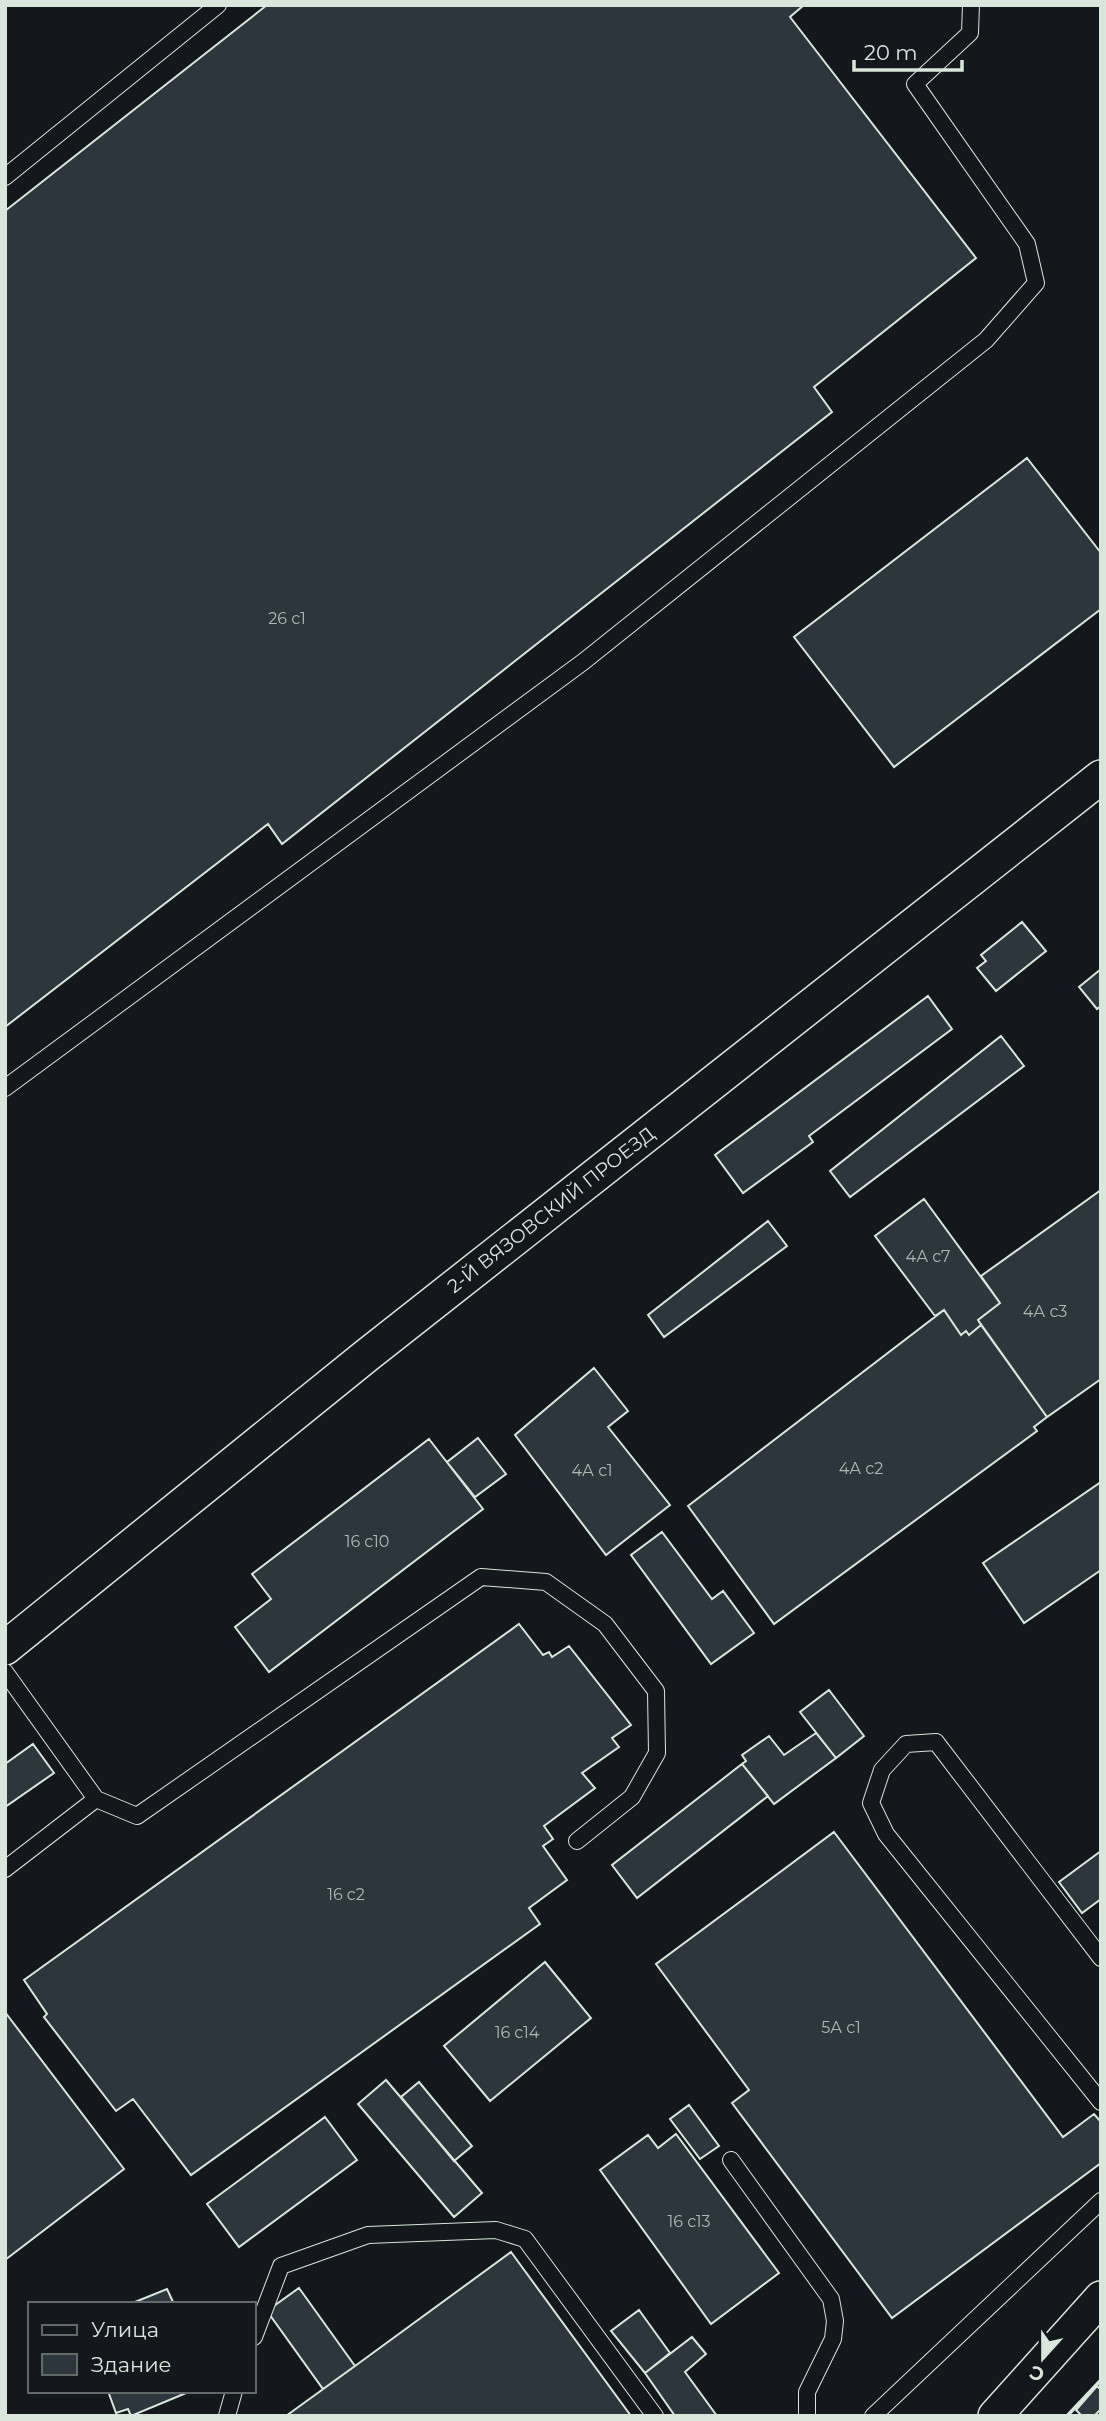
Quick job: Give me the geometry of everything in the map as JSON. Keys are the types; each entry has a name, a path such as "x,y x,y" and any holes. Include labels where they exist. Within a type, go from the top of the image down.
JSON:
{"street":[{"name":"2-Й ВЯЗОВСКИЙ ПРОЕЗД","path":"5,1647 377,1347 1101,777"},
{"path":"995,2416 1101,2298"}],"lane":[{"path":"5,177 218,5"},
{"path":"6,1088 583,662 986,341 1036,283 1027,244 915,84 970,33 971,5"},
{"path":"5,1672 96,1799 137,1816 481,1577 546,1582 605,1624 656,1691 657,1753 632,1797 577,1841"},
{"path":"1101,1958 936,1742 906,1744 882,1770 871,1803 886,1834 1101,2102"},
{"path":"5,1869 96,1799"},
{"path":"731,2160 831,2299 833,2339 807,2392 807,2416"},
{"path":"873,2416 1101,2201"},
{"path":"256,2332 281,2266 368,2235 496,2230 525,2239 655,2416"},
{"path":"227,2416 233,2393"}],"building":[{"path":"267,5 804,5 790,17 976,258 814,387 832,412 282,844 268,824 5,1027 5,211"},
{"path":"1027,458 1101,553 1101,609 894,767 794,637"},
{"path":"1022,922 1046,951 996,991 977,968 986,961 981,955"},
{"path":"1101,969 1101,1006 1097,1009 1079,987"},
{"path":"928,996 952,1029 809,1136 813,1142 743,1193 715,1155"},
{"path":"1001,1036 1024,1066 850,1197 830,1171"},
{"path":"1101,1190 1101,1379 1047,1417 978,1320 1000,1303 981,1276"},
{"path":"924,1199 1000,1303 978,1320 981,1325 969,1335 966,1331 961,1335 944,1310 935,1316 875,1236"},
{"path":"768,1221 787,1246 664,1337 648,1315"},
{"path":"944,1310 961,1335 966,1331 969,1335 981,1325 1047,1417 1034,1427 1037,1431 774,1624 688,1506"},
{"path":"594,1368 628,1411 608,1427 670,1505 606,1555 515,1435"},
{"path":"478,1438 506,1474 475,1497 447,1462"},
{"path":"429,1439 483,1509 269,1672 235,1627 271,1599 252,1574"},
{"path":"1101,1482 1101,1570 1024,1623 983,1563"},
{"path":"662,1532 712,1599 723,1591 754,1633 711,1664 631,1555"},
{"path":"519,1624 543,1655 549,1652 552,1657 569,1646 631,1725 612,1738 619,1747 582,1773 595,1788 544,1826 553,1839 543,1846 567,1880 529,1908 540,1924 191,2175 133,2099 116,2111 44,2017 47,2014 24,1980"},
{"path":"829,1690 864,1736 836,1758 800,1712"},
{"path":"816,1733 836,1758 774,1804 742,1764 746,1761 742,1755 769,1736 784,1755"},
{"path":"33,1744 54,1773 5,1807 5,1764"},
{"path":"742,1764 768,1796 637,1898 612,1865"},
{"path":"834,1832 1063,2137 1094,2114 1101,2122 1101,2163 892,2318 732,2103 749,2090 656,1964"},
{"path":"1101,1851 1101,1899 1082,1913 1059,1882"},
{"path":"545,1962 591,2018 490,2101 444,2046"},
{"path":"5,2012 124,2169 5,2260"},
{"path":"386,2080 482,2193 454,2217 358,2104"},
{"path":"419,2082 472,2146 454,2161 401,2097"},
{"path":"689,2105 719,2146 700,2159 670,2119"},
{"path":"325,2117 357,2160 239,2247 207,2204"},
{"path":"676,2134 779,2273 711,2324 600,2170 648,2135 658,2148"},
{"path":"511,2252 631,2416 286,2416 355,2366"},
{"path":"299,2288 355,2366 323,2389 267,2311"},
{"path":"167,2289 173,2302 135,2302"},
{"path":"639,2310 670,2353 645,2373 611,2331"},
{"path":"692,2337 706,2354 685,2372 717,2416 675,2416 645,2373"},
{"path":"1097,2386 1101,2390 1101,2409 1094,2416 1082,2416 1076,2410"},
{"path":"109,2393 186,2393 131,2416 128,2409 116,2413"}],"wall":[{"path":"1067,2416 1101,2380"}]}
